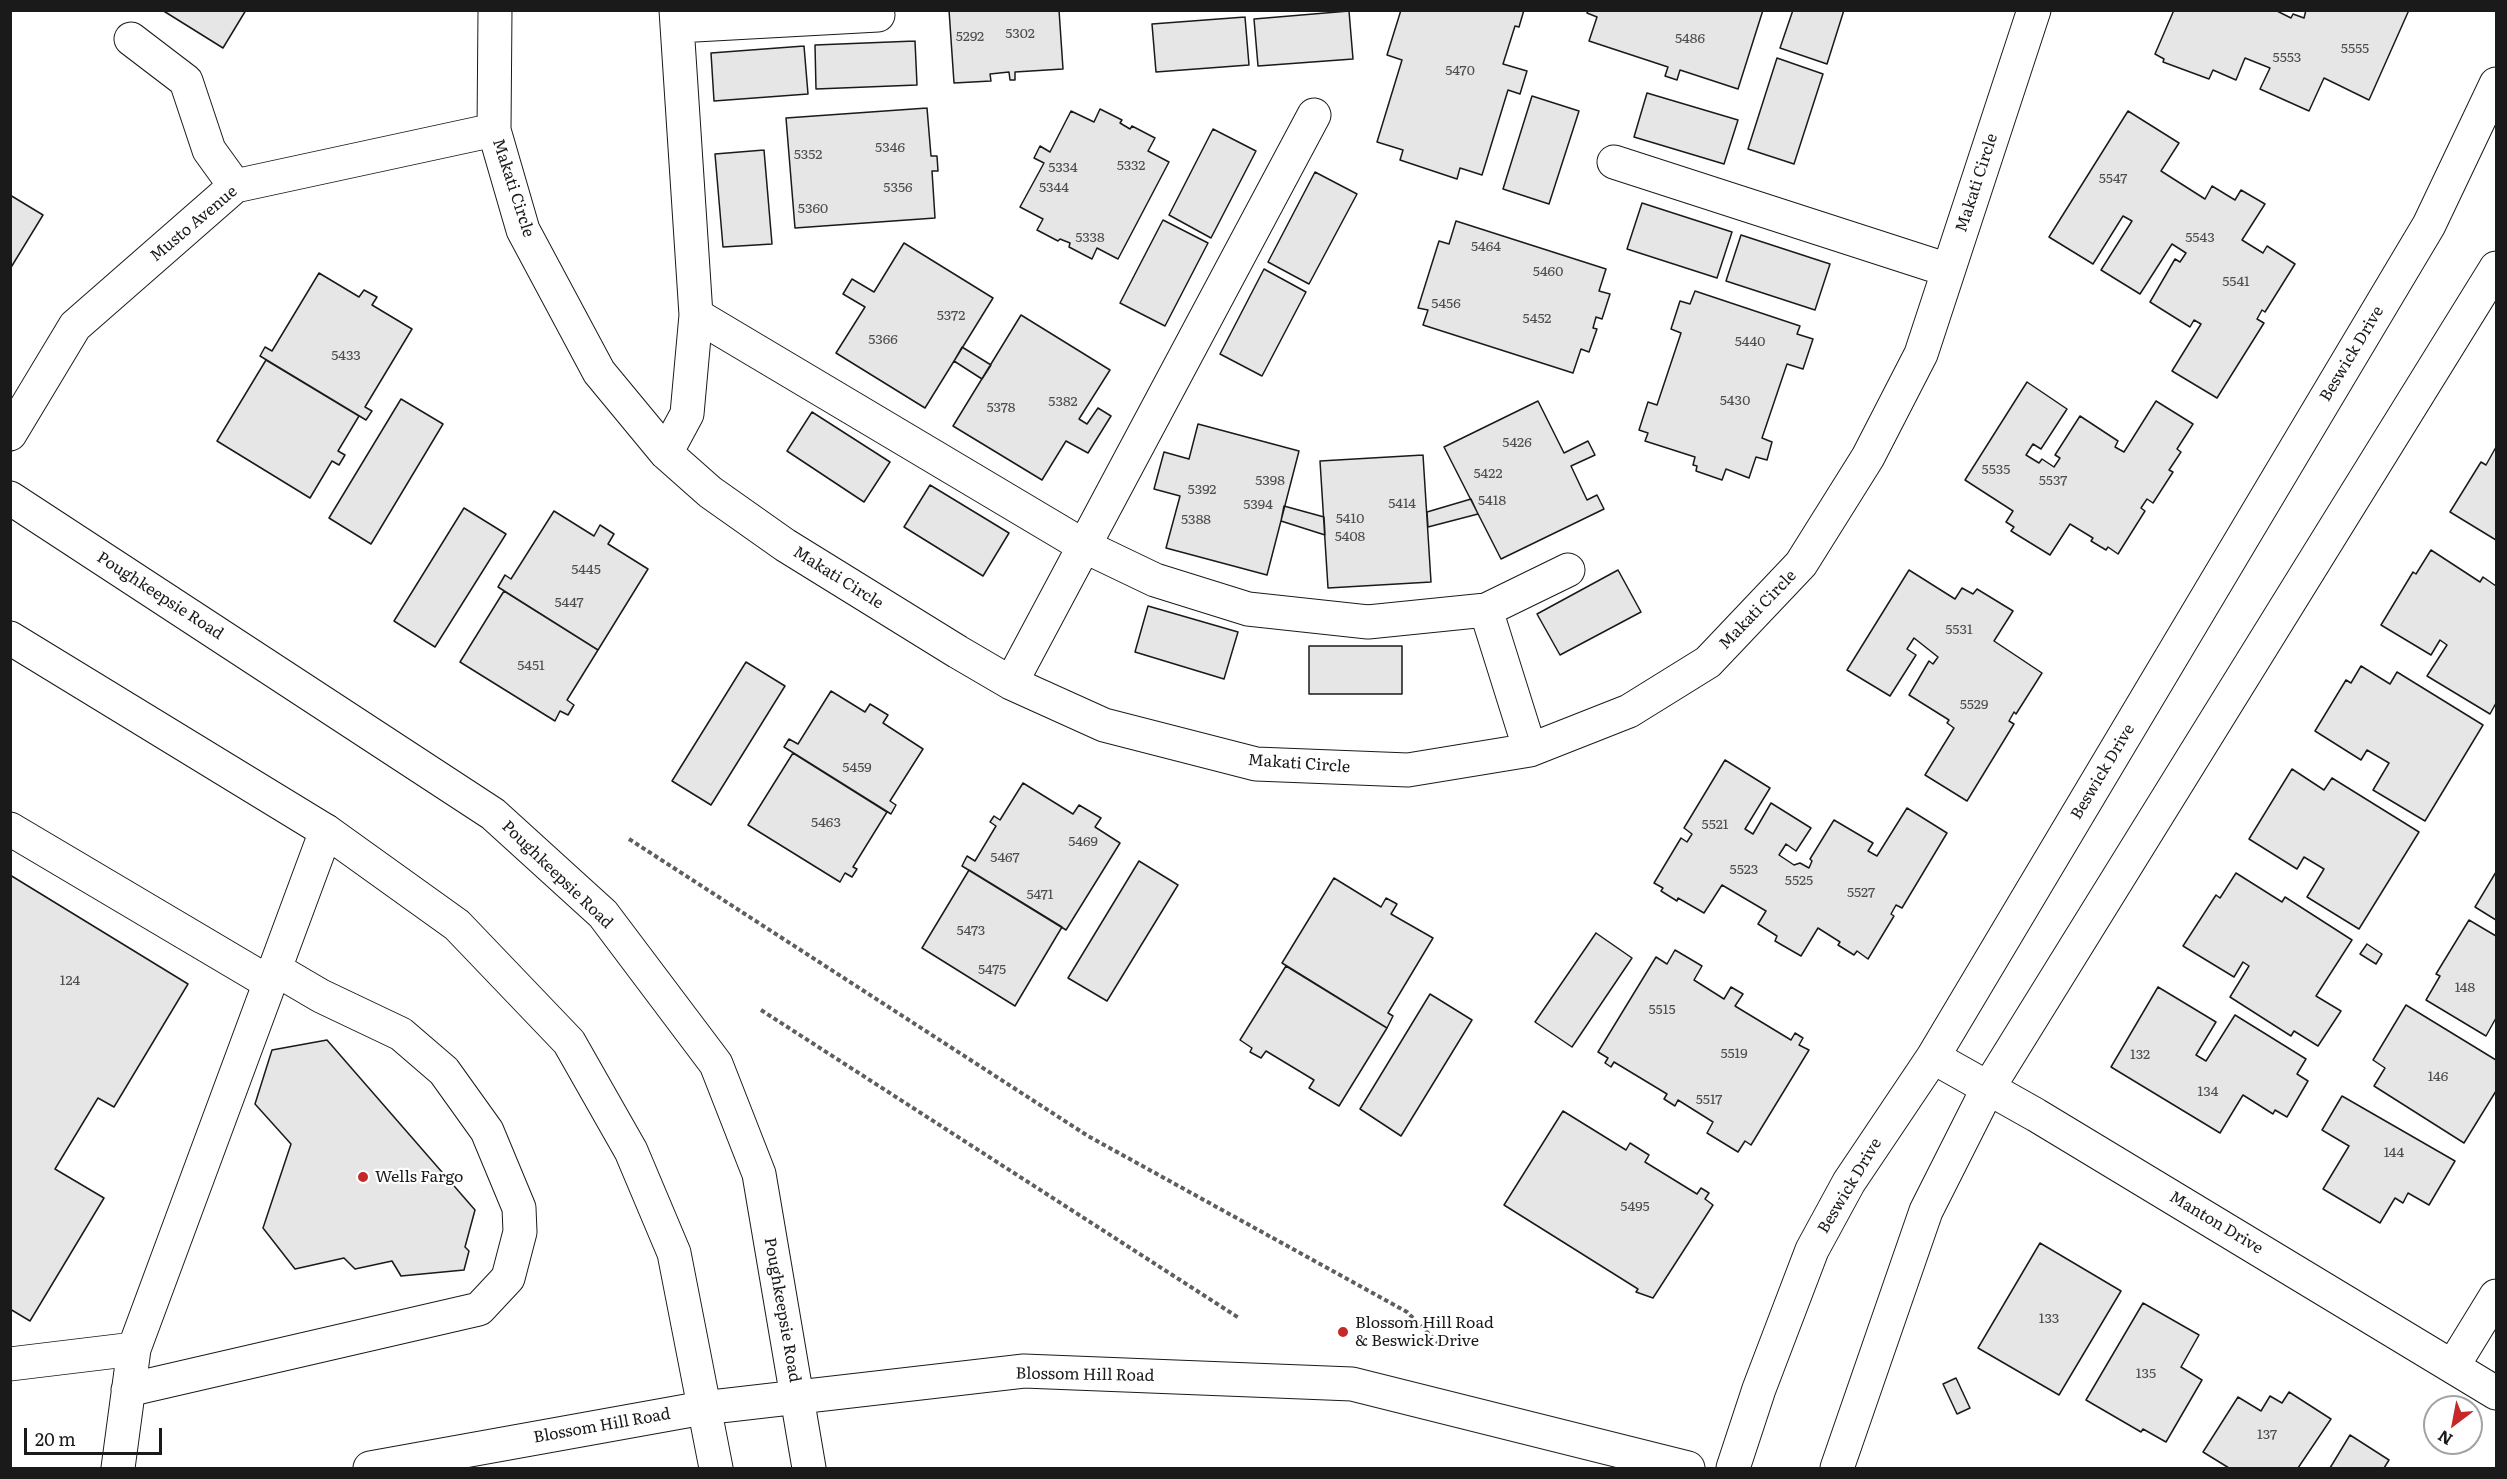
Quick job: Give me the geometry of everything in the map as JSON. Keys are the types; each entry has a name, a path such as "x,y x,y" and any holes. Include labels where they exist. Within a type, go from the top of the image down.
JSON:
{"street":[{"name":"Makati Circle","path":"495,10 494,130 523,230 599,372 666,453 710,492 785,544 1011,683 1104,725 1256,764 1408,770 1530,750 1629,711 1708,663 1802,564 1868,457 1921,354 2034,10"},
{"path":"666,453 687,414 696,315 677,18 878,15"},
{"path":"131,39 186,81 209,150 235,186"},
{"name":"Beswick Drive","path":"1733,1468 1759,1389 1812,1250 1849,1182 1933,1058 2429,225 2496,84"},
{"path":"1011,683 1314,115"},
{"name":"Musto Avenue","path":"10,434 75,326 235,186 494,130"},
{"path":"1614,162 1948,270"},
{"path":"1837,1468 1926,1211 1987,1090 2496,268"},
{"path":"696,315 1084,546 1155,580 1248,609 1368,622 1486,610 1568,570"},
{"name":"Poughkeepsie Road","path":"10,498 493,814 603,914 716,1064 759,1174 809,1468"},
{"path":"1486,610 1530,750"},
{"path":"10,638 326,831 457,925 569,1042 631,1150 674,1253 716,1468"},
{"path":"10,829 272,976 321,996 401,1034 444,1071 487,1131 519,1208 520,1232 508,1278 479,1309 128,1390"},
{"path":"118,1468 134,1349 326,831"},
{"name":"Manton Drive","path":"1933,1058 1987,1090 2036,1115 2496,1393"},
{"path":"2453,1366 2496,1296"},
{"path":"10,1364 134,1349"},
{"name":"Blossom Hill Road","path":"370,1468 703,1408 1024,1371 1352,1384 1688,1468"}],"path":[{"path":"629,838 1088,1136 1407,1312 1440,1345"},
{"path":"761,1010 1239,1318"}],"building":[{"path":"162,10 246,10 223,48"},
{"path":"949,10 1059,10 1063,69 1015,72 1015,80 1010,80 1009,72 990,74 991,81 954,83"},
{"path":"1401,10 1524,10 1519,27 1515,26 1503,64 1527,71 1520,94 1508,90 1482,175 1460,168 1457,179 1400,160 1403,150 1377,142 1402,60 1387,55"},
{"path":"1588,10 1763,10 1738,89 1680,70 1677,80 1665,76 1668,67 1589,41 1597,17 1587,13"},
{"path":"1793,10 1844,10 1827,64 1780,48"},
{"path":"2174,10 2275,10 2291,18 2293,14 2304,18 2306,10 2409,10 2369,100 2324,78 2309,111 2260,89 2270,68 2245,58 2236,80 2213,70 2209,79 2163,62 2164,59 2155,54"},
{"path":"1349,11 1353,59 1258,66 1254,19"},
{"path":"1245,17 1249,65 1156,72 1152,24"},
{"path":"915,41 917,85 816,89 815,45"},
{"path":"804,46 808,94 714,101 711,53"},
{"path":"1777,58 1823,74 1794,164 1748,149"},
{"path":"1647,93 1738,120 1724,164 1634,137"},
{"path":"1532,96 1579,111 1549,204 1503,189"},
{"path":"927,108 931,156 937,156 938,171 932,171 935,218 795,228 786,118"},
{"path":"1100,109 1122,120 1120,123 1130,129 1132,126 1155,138 1148,151 1169,162 1118,259 1097,248 1092,259 1069,247 1070,243 1060,239 1058,241 1037,230 1043,219 1020,207 1044,163 1034,158 1040,146 1050,152 1071,111 1094,122"},
{"path":"2128,111 2179,143 2161,171 2205,199 2212,186 2235,200 2241,190 2265,204 2242,240 2263,253 2267,246 2295,264 2265,312 2262,310 2257,319 2264,323 2217,398 2172,371 2201,324 2194,320 2190,327 2150,302 2175,259 2180,262 2186,253 2172,244 2140,294 2101,270 2132,221 2123,216 2093,264 2049,237"},
{"path":"1213,129 1256,151 1211,238 1169,215"},
{"path":"764,150 772,244 723,247 715,154"},
{"path":"1315,172 1357,194 1309,284 1268,262"},
{"path":"10,195 43,215 10,269"},
{"path":"1642,203 1732,232 1717,278 1627,249"},
{"path":"1163,220 1208,243 1165,326 1120,303"},
{"path":"1456,221 1606,269 1599,291 1610,294 1602,319 1596,317 1593,328 1597,329 1589,352 1581,349 1573,373 1423,325 1428,310 1418,308 1439,241 1449,244"},
{"path":"1741,235 1830,264 1815,310 1726,281"},
{"path":"904,243 993,298 925,408 836,353 865,307 843,294 852,279 874,292"},
{"path":"1264,269 1306,292 1262,376 1220,354"},
{"path":"319,273 359,297 364,290 377,297 372,305 412,329 365,407 372,411 366,420 260,356 265,347 272,351"},
{"path":"1695,291 1800,326 1797,334 1813,339 1803,369 1787,364 1762,438 1772,442 1767,460 1756,457 1749,478 1726,469 1722,480 1696,471 1697,466 1693,465 1695,457 1645,441 1648,433 1639,430 1648,402 1657,405 1681,333 1671,329 1680,301 1690,304"},
{"path":"1021,315 1110,370 1079,419 1087,424 1098,408 1111,416 1088,453 1066,441 1042,480 953,426"},
{"path":"962,347 991,365 982,379 954,361"},
{"path":"266,360 359,416 338,451 345,455 339,465 332,461 310,498 217,441"},
{"path":"2027,382 2067,409 2041,449 2033,444 2026,455 2039,463 2042,459 2054,467 2060,458 2055,455 2080,416 2118,441 2115,447 2124,452 2156,401 2193,424 2177,449 2181,452 2169,470 2173,472 2153,503 2147,499 2141,508 2145,511 2118,554 2108,547 2106,550 2091,541 2093,538 2070,524 2050,555 2011,531 2014,527 2006,522 2013,511 1965,480"},
{"path":"401,399 443,424 371,544 329,518"},
{"path":"1538,401 1564,453 1588,441 1595,455 1571,466 1587,500 1597,495 1604,509 1501,559 1444,447"},
{"path":"812,412 890,462 864,502 787,451"},
{"path":"1198,424 1299,451 1267,575 1166,548 1180,496 1154,489 1164,452 1189,459"},
{"path":"2496,447 2496,540 2450,512 2481,462 2486,465"},
{"path":"1423,455 1431,582 1328,588 1320,461"},
{"path":"930,485 1009,533 983,576 904,527"},
{"path":"1471,499 1478,514 1428,527 1427,512"},
{"path":"1284,506 1324,517 1325,535 1281,521"},
{"path":"464,508 506,534 435,647 394,621"},
{"path":"554,511 594,536 600,525 614,534 608,544 648,569 598,650 498,587 505,575 511,579"},
{"path":"2431,550 2480,582 2483,577 2496,586 2496,703 2490,714 2427,676 2447,645 2440,640 2431,655 2381,625 2413,572 2416,574"},
{"path":"1618,570 1641,612 1560,655 1537,614"},
{"path":"1909,570 1955,599 1962,588 1973,594 1977,589 2013,611 1994,641 2042,673 2016,714 2014,712 2009,721 2014,724 1967,801 1925,775 1954,728 1947,723 1949,720 1909,695 1929,661 1933,664 1938,657 1914,638 1907,649 1916,655 1890,696 1847,670"},
{"path":"504,591 598,650 567,700 574,705 568,715 560,711 555,721 460,662"},
{"path":"1148,606 1238,632 1224,679 1135,652"},
{"path":"1309,646 1402,646 1402,694 1309,694"},
{"path":"746,662 785,686 711,805 672,781"},
{"path":"2361,666 2390,684 2397,672 2483,725 2425,821 2373,790 2389,763 2367,750 2361,760 2315,731 2346,680 2351,683"},
{"path":"831,691 865,712 870,704 888,715 883,723 923,749 890,801 896,805 891,814 784,747 789,739 798,744"},
{"path":"793,753 887,812 853,867 857,869 852,877 845,873 840,882 748,825"},
{"path":"1725,760 1770,788 1745,829 1753,834 1771,803 1811,828 1796,851 1786,844 1779,855 1794,865 1800,863 1809,868 1812,861 1810,859 1834,820 1873,843 1868,851 1877,856 1907,808 1947,833 1902,908 1896,905 1891,914 1894,916 1868,959 1857,951 1854,955 1838,945 1840,942 1818,928 1801,956 1775,941 1777,936 1758,924 1766,911 1722,885 1704,913 1678,898 1677,901 1661,891 1663,888 1654,883 1681,838 1687,842 1692,834 1684,828"},
{"path":"2292,769 2324,790 2332,778 2419,832 2359,929 2307,897 2324,869 2304,857 2297,869 2249,839"},
{"path":"1023,783 1073,814 1079,805 1101,818 1095,827 1120,843 1066,930 962,866 967,856 975,861 996,826 990,822 994,816 1000,820"},
{"path":"1139,861 1178,885 1107,1001 1068,978"},
{"path":"969,870 1062,927 1015,1006 922,948"},
{"path":"2496,872 2496,920 2475,907"},
{"path":"2236,873 2282,902 2285,897 2352,940 2316,996 2341,1011 2318,1046 2294,1031 2291,1036 2230,997 2249,966 2243,962 2234,977 2183,946 2216,895 2220,898"},
{"path":"10,875 188,984 114,1107 98,1098 55,1169 104,1198 30,1321 10,1309"},
{"path":"1334,878 1381,907 1386,898 1397,904 1391,914 1433,938 1388,1013 1393,1016 1387,1028 1282,963"},
{"path":"2469,920 2496,936 2496,1018 2486,1036 2426,1000 2440,976 2436,974"},
{"path":"1596,933 1632,958 1572,1047 1535,1022"},
{"path":"2367,944 2382,954 2376,964 2360,954"},
{"path":"1675,950 1702,966 1694,980 1724,999 1731,987 1743,994 1735,1006 1791,1040 1795,1033 1803,1038 1799,1045 1809,1050 1751,1145 1745,1141 1738,1152 1707,1133 1713,1122 1678,1100 1675,1106 1664,1099 1667,1094 1614,1062 1611,1067 1605,1063 1608,1058 1598,1052 1656,957 1667,964"},
{"path":"1286,966 1387,1028 1339,1106 1309,1088 1314,1080 1266,1051 1261,1058 1250,1052 1252,1048 1240,1040"},
{"path":"2158,987 2216,1022 2196,1055 2206,1061 2235,1015 2306,1059 2297,1074 2308,1081 2287,1117 2275,1110 2273,1114 2243,1095 2220,1133 2111,1067"},
{"path":"1430,994 1472,1020 1401,1136 1360,1109"},
{"path":"2406,1005 2496,1060 2496,1091 2464,1143 2374,1086 2385,1068 2373,1060"},
{"name":"Wells Fargo","path":"327,1040 475,1210 465,1247 469,1251 464,1270 401,1276 392,1261 355,1269 344,1258 295,1269 263,1228 291,1144 255,1104 272,1050"},
{"path":"2342,1096 2455,1161 2429,1205 2408,1193 2403,1203 2395,1198 2380,1223 2323,1189 2349,1146 2322,1130"},
{"path":"1563,1111 1626,1150 1630,1143 1649,1155 1645,1162 1697,1194 1701,1188 1709,1193 1705,1199 1713,1205 1653,1298 1636,1292 1638,1289 1504,1205"},
{"path":"2040,1243 2121,1291 2059,1395 1978,1348"},
{"path":"2143,1303 2199,1335 2181,1367 2202,1380 2166,1442 2143,1429 2141,1432 2086,1400"},
{"path":"1956,1378 1970,1408 1957,1414 1943,1384"},
{"path":"2289,1392 2331,1419 2298,1468 2229,1468 2203,1452 2238,1397 2261,1411 2270,1396 2282,1403"},
{"path":"2350,1435 2389,1460 2384,1468 2330,1468"}],"place":[{"name":"Wells Fargo","path":"363,1177"},
{"name":"Blossom Hill Road & Beswick Drive","path":"1343,1332"}]}
